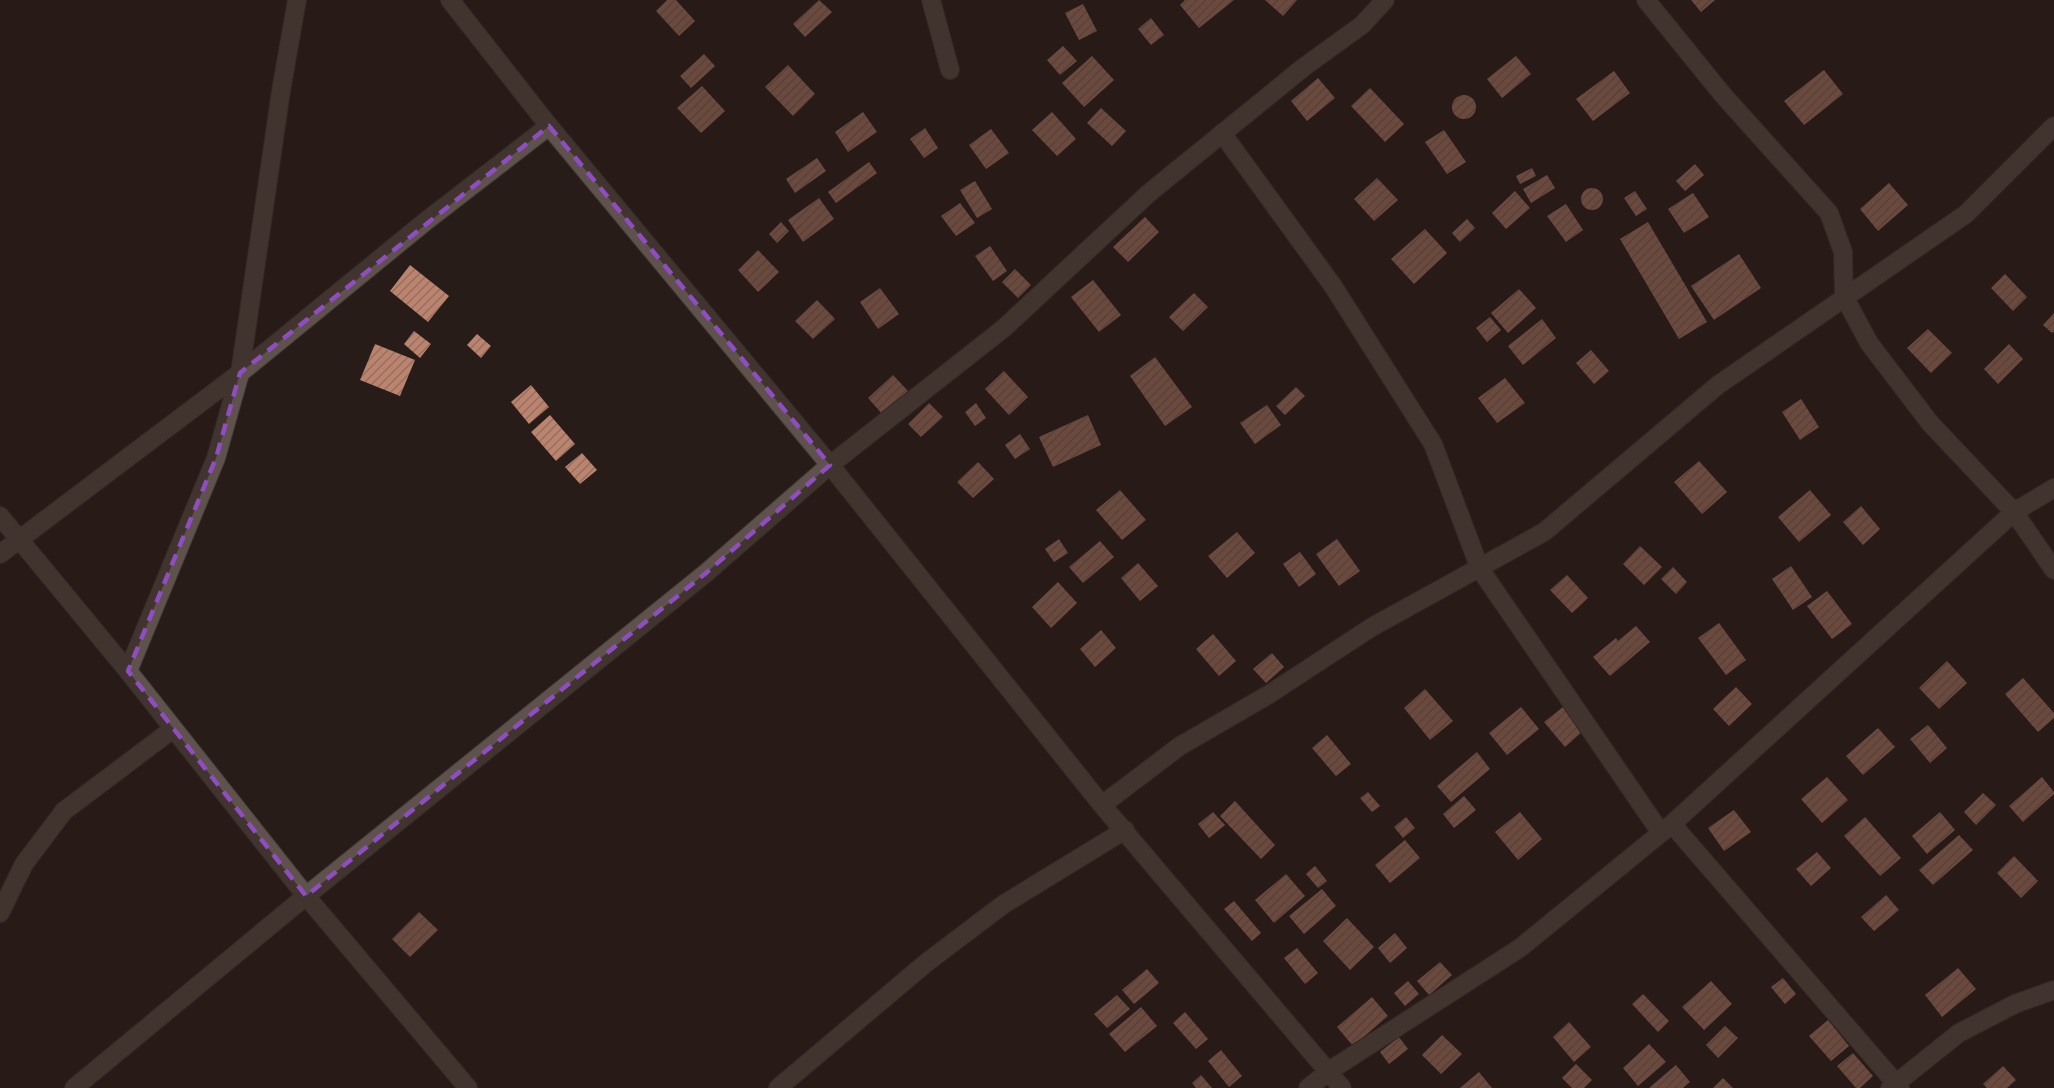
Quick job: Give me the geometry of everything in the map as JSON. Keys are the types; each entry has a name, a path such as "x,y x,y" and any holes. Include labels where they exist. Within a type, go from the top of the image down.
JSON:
{"street":[{"path":"128,671 216,458 240,373 281,91 297,0"},
{"path":"450,0 549,126 831,465 1102,805 1342,1088"},
{"path":"931,0 950,70"},
{"path":"74,1088 306,896 706,573 831,465 1004,328 1149,193 1304,67 1362,25 1385,0"},
{"path":"1646,0 1723,95 1829,213 1843,252 1844,297 1869,343 1930,423 2014,512 2054,570"},
{"path":"0,554 240,373 426,221 549,126"},
{"path":"1102,805 1180,746 1268,694 1372,627 1544,532 1718,385 1966,214 2054,126"},
{"path":"1222,133 1333,286 1433,444 1480,569 1667,829 1895,1086 1959,1033 2015,1004 2054,990"},
{"path":"1308,1088 1329,1071 1520,948 1667,829 2014,512 2054,488"},
{"path":"0,516 128,671 306,896 468,1088"},
{"path":"0,913 24,864 64,812 173,729"},
{"path":"778,1088 926,963 995,911 1125,830"}],"highlighted area":[{"path":"549,126 830,465 706,573 306,896 128,671 216,458 240,373"}],"building":[{"path":"667,0 676,0 695,21 679,36 656,11"},
{"path":"819,0 832,12 805,37 793,24"},
{"path":"1185,0 1234,0 1199,28 1180,5"},
{"path":"1265,0 1297,0 1283,16"},
{"path":"1691,0 1715,0 1701,12"},
{"path":"1083,4 1097,31 1079,40 1065,13"},
{"path":"1151,18 1164,35 1151,45 1138,29"},
{"path":"1063,46 1077,61 1060,75 1047,60"},
{"path":"704,54 715,66 691,88 680,76"},
{"path":"1092,56 1114,80 1084,107 1062,83"},
{"path":"1516,56 1531,74 1502,98 1487,79"},
{"path":"788,65 815,94 793,116 765,87"},
{"path":"1824,70 1843,94 1804,125 1784,101"},
{"path":"1614,71 1630,93 1593,121 1576,99"},
{"path":"1318,78 1335,98 1307,121 1291,101"},
{"path":"702,86 725,111 701,133 677,108"},
{"path":"1370,88 1404,124 1385,142 1351,106"},
{"path":"1464,95 1472,99 1476,107 1472,115 1464,119 1456,115 1452,107 1456,99"},
{"path":"1101,108 1126,131 1112,146 1087,123"},
{"path":"863,112 877,132 848,152 835,132"},
{"path":"1052,112 1076,139 1057,156 1032,130"},
{"path":"925,128 938,148 924,158 910,139"},
{"path":"991,129 1009,153 986,169 969,145"},
{"path":"1444,130 1466,162 1447,174 1425,142"},
{"path":"817,158 826,171 795,193 786,179"},
{"path":"869,162 877,173 836,203 828,192"},
{"path":"1695,164 1704,175 1685,191 1676,181"},
{"path":"1532,168 1536,176 1520,184 1516,176"},
{"path":"1547,175 1555,188 1531,203 1523,189"},
{"path":"1377,178 1398,200 1374,221 1354,199"},
{"path":"975,181 992,209 977,218 960,190"},
{"path":"1889,183 1908,205 1878,231 1860,209"},
{"path":"1592,188 1600,191 1603,199 1600,207 1592,210 1584,207 1581,199 1584,191"},
{"path":"1515,191 1530,208 1506,229 1492,213"},
{"path":"1635,191 1647,209 1636,216 1624,198"},
{"path":"1693,193 1709,217 1684,233 1668,209"},
{"path":"819,198 834,219 803,242 788,220"},
{"path":"960,203 975,223 956,236 941,216"},
{"path":"1566,204 1583,230 1566,242 1547,216"},
{"path":"1145,217 1159,232 1128,262 1113,247"},
{"path":"1467,219 1475,228 1460,242 1452,233"},
{"path":"781,222 789,231 777,243 769,234"},
{"path":"1648,222 1707,322 1679,339 1620,239"},
{"path":"1425,229 1447,253 1414,284 1391,259"},
{"path":"990,246 1007,271 993,281 975,256"},
{"path":"758,250 779,272 758,292 738,270"},
{"path":"1739,254 1761,288 1714,320 1691,286"},
{"path":"410,265 449,296 428,322 390,291"},
{"path":"1015,269 1031,285 1018,298 1002,282"},
{"path":"2005,274 2027,297 2013,311 1991,288"},
{"path":"1093,280 1121,315 1099,332 1071,297"},
{"path":"880,288 899,314 878,329 860,302"},
{"path":"1519,289 1536,308 1508,333 1491,313"},
{"path":"1194,293 1208,307 1183,331 1169,317"},
{"path":"817,300 835,319 813,339 795,321"},
{"path":"2054,313 2054,332 2052,333 2043,325"},
{"path":"1490,317 1501,330 1487,342 1476,328"},
{"path":"1542,319 1556,338 1523,365 1508,346"},
{"path":"1928,329 1952,353 1931,373 1907,348"},
{"path":"414,331 431,344 420,358 404,344"},
{"path":"477,334 491,346 481,358 467,345"},
{"path":"375,344 415,360 400,396 360,380"},
{"path":"2009,344 2023,359 1998,384 1984,369"},
{"path":"1591,350 1609,371 1594,384 1576,363"},
{"path":"1155,357 1192,407 1165,426 1130,376"},
{"path":"1004,371 1028,397 1009,415 985,389"},
{"path":"893,375 908,391 883,415 868,398"},
{"path":"1505,378 1525,403 1497,423 1478,398"},
{"path":"531,385 549,407 529,424 511,402"},
{"path":"1296,387 1305,396 1285,415 1276,406"},
{"path":"1801,399 1819,427 1800,440 1782,412"},
{"path":"929,403 943,417 921,437 908,424"},
{"path":"976,403 986,418 975,426 965,412"},
{"path":"1267,405 1281,425 1255,444 1240,423"},
{"path":"550,415 575,444 556,461 531,432"},
{"path":"1088,415 1101,445 1053,467 1039,437"},
{"path":"1020,434 1030,449 1015,459 1005,445"},
{"path":"582,453 597,470 580,484 565,467"},
{"path":"1699,461 1727,492 1702,514 1674,482"},
{"path":"978,462 994,479 973,498 957,482"},
{"path":"1120,490 1146,520 1122,540 1096,510"},
{"path":"1810,490 1831,515 1799,542 1778,517"},
{"path":"1861,506 1880,529 1863,545 1843,522"},
{"path":"1237,532 1255,553 1227,578 1208,556"},
{"path":"1059,539 1068,553 1054,562 1045,549"},
{"path":"1337,539 1360,571 1339,586 1316,554"},
{"path":"1100,541 1114,557 1083,583 1069,567"},
{"path":"1640,546 1662,567 1644,585 1623,564"},
{"path":"1300,552 1316,574 1299,587 1283,564"},
{"path":"1138,563 1158,586 1140,601 1121,578"},
{"path":"1791,566 1812,597 1793,610 1772,579"},
{"path":"1673,567 1687,582 1676,594 1661,579"},
{"path":"1567,575 1588,598 1572,613 1550,590"},
{"path":"1058,582 1077,603 1051,628 1032,607"},
{"path":"1827,591 1852,624 1832,639 1807,606"},
{"path":"1719,623 1746,660 1726,675 1698,638"},
{"path":"1636,626 1650,642 1610,676 1593,657 1616,638 1618,641"},
{"path":"1101,630 1116,648 1095,667 1080,649"},
{"path":"1213,634 1236,661 1219,676 1196,649"},
{"path":"1272,653 1284,667 1266,683 1253,669"},
{"path":"1947,661 1967,683 1939,709 1919,688"},
{"path":"2023,678 2054,713 2054,718 2038,732 2005,694"},
{"path":"1736,687 1752,704 1729,726 1713,709"},
{"path":"1425,689 1453,721 1430,740 1404,708"},
{"path":"1521,707 1539,729 1507,755 1489,733"},
{"path":"1563,707 1583,731 1565,747 1544,722"},
{"path":"1928,725 1947,748 1930,763 1910,739"},
{"path":"1878,728 1895,747 1863,775 1846,756"},
{"path":"1327,735 1351,764 1336,776 1312,748"},
{"path":"1477,752 1490,769 1451,802 1437,786"},
{"path":"1827,777 1848,800 1822,823 1801,799"},
{"path":"2042,777 2054,794 2023,822 2009,806"},
{"path":"1368,792 1380,806 1372,812 1360,798"},
{"path":"1983,793 1996,805 1976,825 1964,812"},
{"path":"1464,796 1476,810 1454,828 1443,814"},
{"path":"1235,801 1275,845 1261,859 1220,816"},
{"path":"1734,810 1751,832 1724,851 1708,828"},
{"path":"1213,812 1225,825 1209,838 1198,824"},
{"path":"1520,812 1542,839 1518,860 1495,832"},
{"path":"1940,812 1955,830 1927,854 1912,836"},
{"path":"1406,817 1415,828 1403,838 1394,827"},
{"path":"1865,817 1901,858 1880,876 1844,836"},
{"path":"1959,835 1973,850 1933,885 1919,870"},
{"path":"1405,840 1420,858 1390,883 1375,865"},
{"path":"1817,852 1831,868 1811,886 1796,869"},
{"path":"2014,856 2038,881 2021,898 1997,873"},
{"path":"1315,866 1327,881 1318,888 1306,874"},
{"path":"1286,874 1305,896 1274,923 1255,900"},
{"path":"1322,889 1336,906 1304,934 1289,916"},
{"path":"1886,895 1899,910 1874,931 1861,917"},
{"path":"1234,901 1261,933 1252,941 1224,909"},
{"path":"419,912 438,930 410,957 392,939"},
{"path":"1347,918 1374,947 1350,970 1323,941"},
{"path":"1395,933 1407,948 1390,963 1378,948"},
{"path":"1297,948 1318,973 1305,984 1284,958"},
{"path":"1440,962 1452,975 1429,995 1417,981"},
{"path":"1958,968 1976,989 1942,1017 1925,995"},
{"path":"1147,969 1159,983 1134,1004 1122,990"},
{"path":"1783,978 1796,994 1785,1004 1771,987"},
{"path":"1408,981 1419,994 1405,1006 1394,993"},
{"path":"1711,981 1732,1004 1704,1030 1682,1007"},
{"path":"1643,994 1669,1021 1658,1032 1632,1004"},
{"path":"1117,995 1130,1009 1107,1028 1094,1014"},
{"path":"1372,997 1388,1016 1353,1046 1337,1027"},
{"path":"1141,1007 1157,1026 1125,1052 1109,1034"},
{"path":"1185,1012 1208,1039 1196,1049 1173,1023"},
{"path":"1828,1020 1849,1046 1831,1061 1809,1036"},
{"path":"1569,1022 1591,1047 1574,1062 1553,1037"},
{"path":"1725,1026 1738,1038 1718,1058 1706,1045"},
{"path":"1442,1035 1462,1054 1441,1074 1422,1055"},
{"path":"1399,1037 1408,1049 1389,1064 1380,1052"},
{"path":"1649,1044 1666,1062 1638,1086 1623,1068"},
{"path":"1221,1050 1242,1076 1229,1087 1208,1061"},
{"path":"1853,1053 1873,1076 1860,1088 1856,1088 1837,1066"},
{"path":"1576,1064 1592,1080 1584,1088 1572,1088 1562,1078"},
{"path":"1676,1065 1690,1082 1683,1088 1649,1088"},
{"path":"2003,1066 2016,1080 2007,1088 1987,1088 1983,1084"},
{"path":"1479,1072 1492,1088 1460,1088"},
{"path":"1201,1075 1212,1088 1196,1088 1192,1083"},
{"path":"1723,1078 1733,1088 1713,1088"}]}
